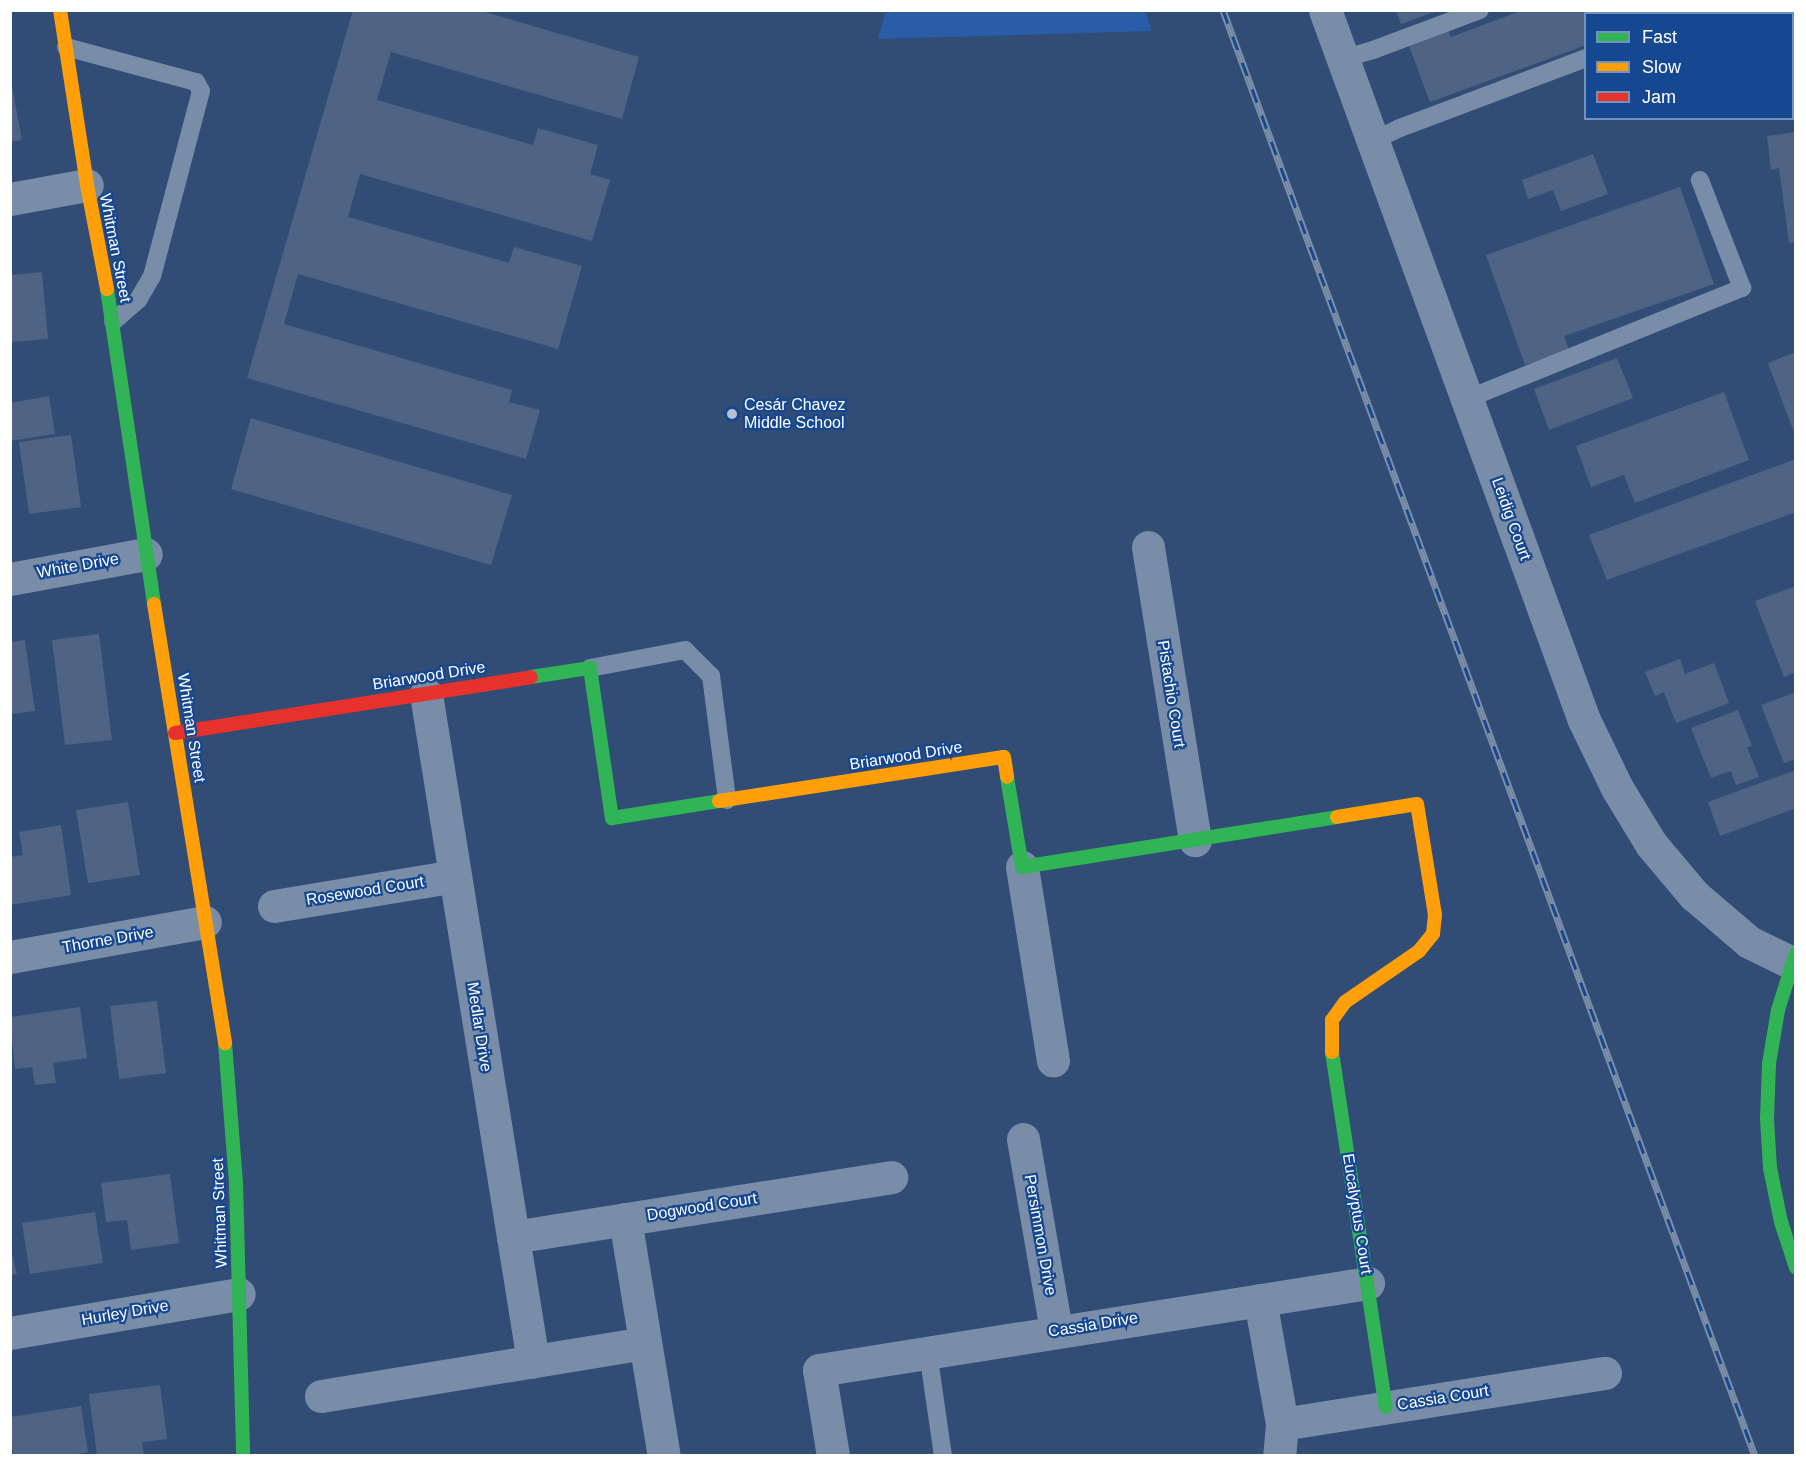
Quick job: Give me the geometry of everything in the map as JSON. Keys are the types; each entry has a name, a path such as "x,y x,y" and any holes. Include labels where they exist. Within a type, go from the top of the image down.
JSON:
{"street":[{"name":"Whitman Street","path":"60,10 87,185 112,322 146,554 226,1051 232,1115 243,1455"},
{"name":"Leidig Court","path":"1325,10 1584,720 1617,788 1651,844 1694,895 1749,942 1794,960"},
{"path":"10,199 87,185"},
{"name":"Pistachio Court","path":"1148,547 1195,840"},
{"name":"White Drive","path":"10,579 146,554"},
{"name":"Briarwood Drive","path":"175,733 590,668 612,818 1004,757 1022,867"},
{"name":"Medlar Drive","path":"426,694 533,1361"},
{"name":"Eucalyptus Court","path":"1195,840 1417,804 1435,915 1433,934 1419,951 1345,1002 1332,1020 1330,1038 1386,1407"},
{"path":"1053,1061 1022,867 1195,840"},
{"name":"Rosewood Court","path":"274,906 455,876"},
{"name":"Thorne Drive","path":"10,957 205,922"},
{"path":"1794,960 1778,1010 1769,1064 1767,1119 1770,1168 1781,1222 1796,1268"},
{"name":"Persimmon Drive","path":"1023,1139 1056,1331"},
{"name":"Dogwood Court","path":"513,1237 891,1177"},
{"path":"625,1219 664,1455"},
{"name":"Cassia Drive","path":"833,1455 819,1370 1368,1283"},
{"name":"Hurley Drive","path":"10,1333 239,1294"},
{"path":"1260,1300 1282,1424 1278,1455"},
{"path":"321,1396 645,1343"},
{"name":"Cassia Court","path":"1282,1424 1605,1373"}],"lane":[{"path":"1342,59 1373,50 1480,10"},
{"path":"66,47 196,82 201,91 152,276 138,300 112,322"},
{"path":"1372,141 1400,128 1584,59"},
{"path":"1467,399 1742,288 1700,180"},
{"path":"590,668 685,650 711,676 727,800"},
{"path":"928,1352 943,1455"}],"shaded area":[{"path":"886,10 1145,11 1152,31 878,39"}],"building":[{"path":"353,10 478,10 639,57 622,119 391,52 377,100 533,145 538,128 598,145 590,174 610,180 592,241 360,174 348,217 509,263 514,247 582,266 558,349 298,274 284,324 512,390 509,402 540,410 526,459 247,378"},
{"path":"1396,10 1437,10 1437,11 1401,24"},
{"path":"1523,10 1655,10 1656,12 1584,12 1584,46 1430,102 1408,43 1447,28 1451,37"},
{"path":"1733,10 1792,10 1792,12 1733,12"},
{"path":"10,76 22,140 10,142"},
{"path":"1796,132 1796,242 1789,243 1779,168 1771,170 1767,136"},
{"path":"1593,154 1608,194 1561,211 1553,190 1528,199 1522,180"},
{"path":"1680,187 1714,284 1564,336 1569,350 1525,365 1486,255"},
{"path":"42,272 48,339 10,342 10,275"},
{"path":"1796,352 1796,435 1795,435 1768,363"},
{"path":"1617,358 1633,398 1549,430 1534,389"},
{"path":"1724,392 1749,460 1635,503 1624,475 1591,487 1576,446"},
{"path":"49,396 55,434 10,441 10,403"},
{"path":"251,418 512,495 491,565 231,489"},
{"path":"71,435 81,507 29,514 19,442"},
{"path":"1796,459 1796,512 1607,580 1589,535"},
{"path":"1796,586 1796,672 1784,677 1755,601"},
{"path":"99,634 112,740 65,745 52,640"},
{"path":"25,640 35,711 10,714 10,642"},
{"path":"1680,659 1685,674 1714,663 1729,703 1676,723 1664,692 1655,696 1645,672"},
{"path":"1796,692 1796,759 1784,763 1761,705"},
{"path":"1738,710 1752,746 1747,747 1759,777 1736,785 1731,771 1711,778 1691,728"},
{"path":"1796,770 1796,808 1720,836 1708,802"},
{"path":"128,802 140,875 88,883 76,810"},
{"path":"61,825 71,895 10,905 10,857 23,855 19,832"},
{"path":"157,1001 166,1073 119,1079 110,1006"},
{"path":"80,1007 87,1058 53,1063 56,1083 35,1085 32,1067 15,1069 10,1017"},
{"path":"170,1174 179,1243 131,1250 127,1220 106,1222 101,1183"},
{"path":"95,1212 103,1263 30,1274 22,1223"},
{"path":"10,1246 17,1274 10,1275"},
{"path":"160,1385 167,1439 142,1442 144,1456 97,1456 89,1394"},
{"path":"81,1406 88,1452 69,1456 13,1456 10,1417"}],"railway":[{"path":"1223,10 1755,1456"}],"traffic: fast":[{"path":"107,289 154,604"},
{"path":"531,677 590,668 612,818 719,801"},
{"path":"1007,777 1022,867 1337,817"},
{"path":"1796,953 1778,1010 1769,1064 1767,1119 1770,1168 1781,1222 1796,1268"},
{"path":"225,1043 236,1182 243,1456"},
{"path":"1332,1052 1386,1407"}],"traffic: slow":[{"path":"60,10 87,185 107,289"},
{"path":"154,604 225,1043"},
{"path":"719,801 1004,757 1007,777"},
{"path":"1332,1052 1332,1020 1345,1002 1419,951 1433,934 1435,915 1417,804 1337,817"}],"traffic: jam":[{"path":"175,733 531,677"}],"place":[{"name":"Cesár Chavez Middle School","path":"732,414"}]}
